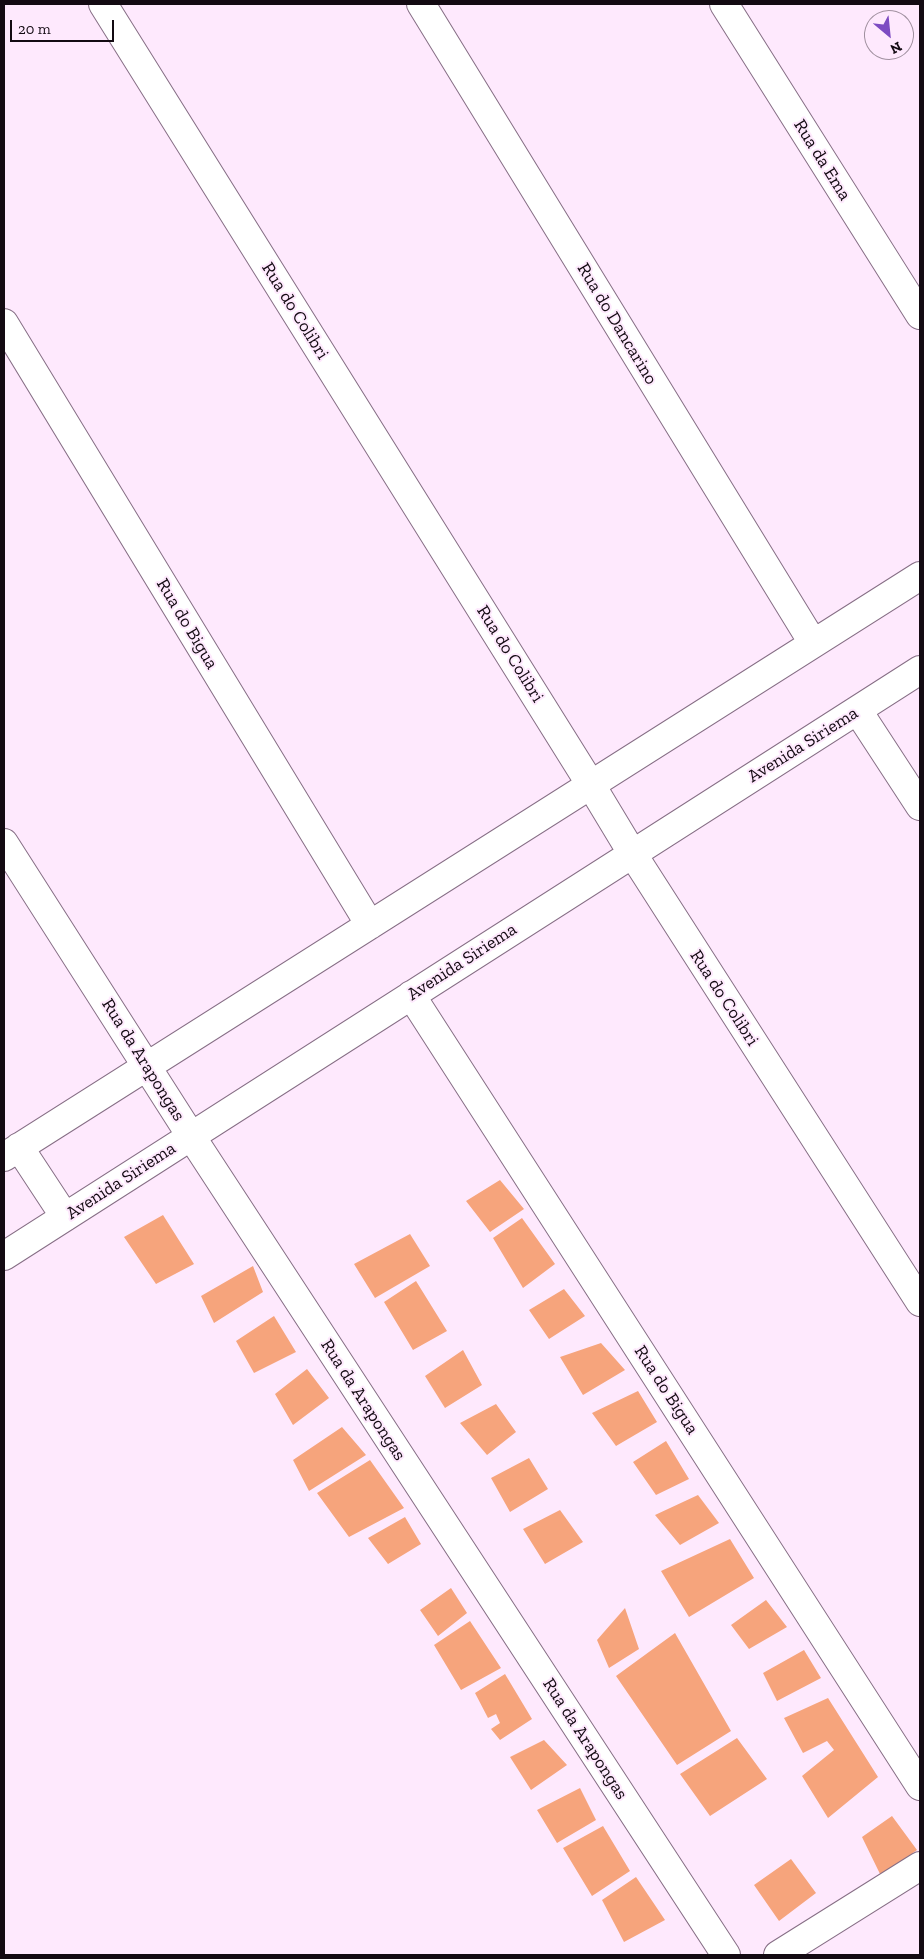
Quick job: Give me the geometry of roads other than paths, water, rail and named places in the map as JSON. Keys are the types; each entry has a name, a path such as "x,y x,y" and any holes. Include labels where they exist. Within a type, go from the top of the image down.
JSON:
{"street":[{"name":"Rua do Colibri","path":"103,4 632,853 920,1302"},
{"name":"Rua do Dancarino","path":"421,4 813,643"},
{"name":"Rua da Ema","path":"724,4 920,315"},
{"name":"Rua do Bigua","path":"4,323 370,926"},
{"path":"65,1217 11,1152 920,576"},
{"name":"Avenida Siriema","path":"4,1256 920,670"},
{"path":"858,711 920,806"},
{"name":"Rua da Arapongas","path":"4,843 190,1136 726,1955"},
{"name":"Rua do Bigua","path":"411,995 920,1786"},
{"path":"778,1955 920,1866"}]}
